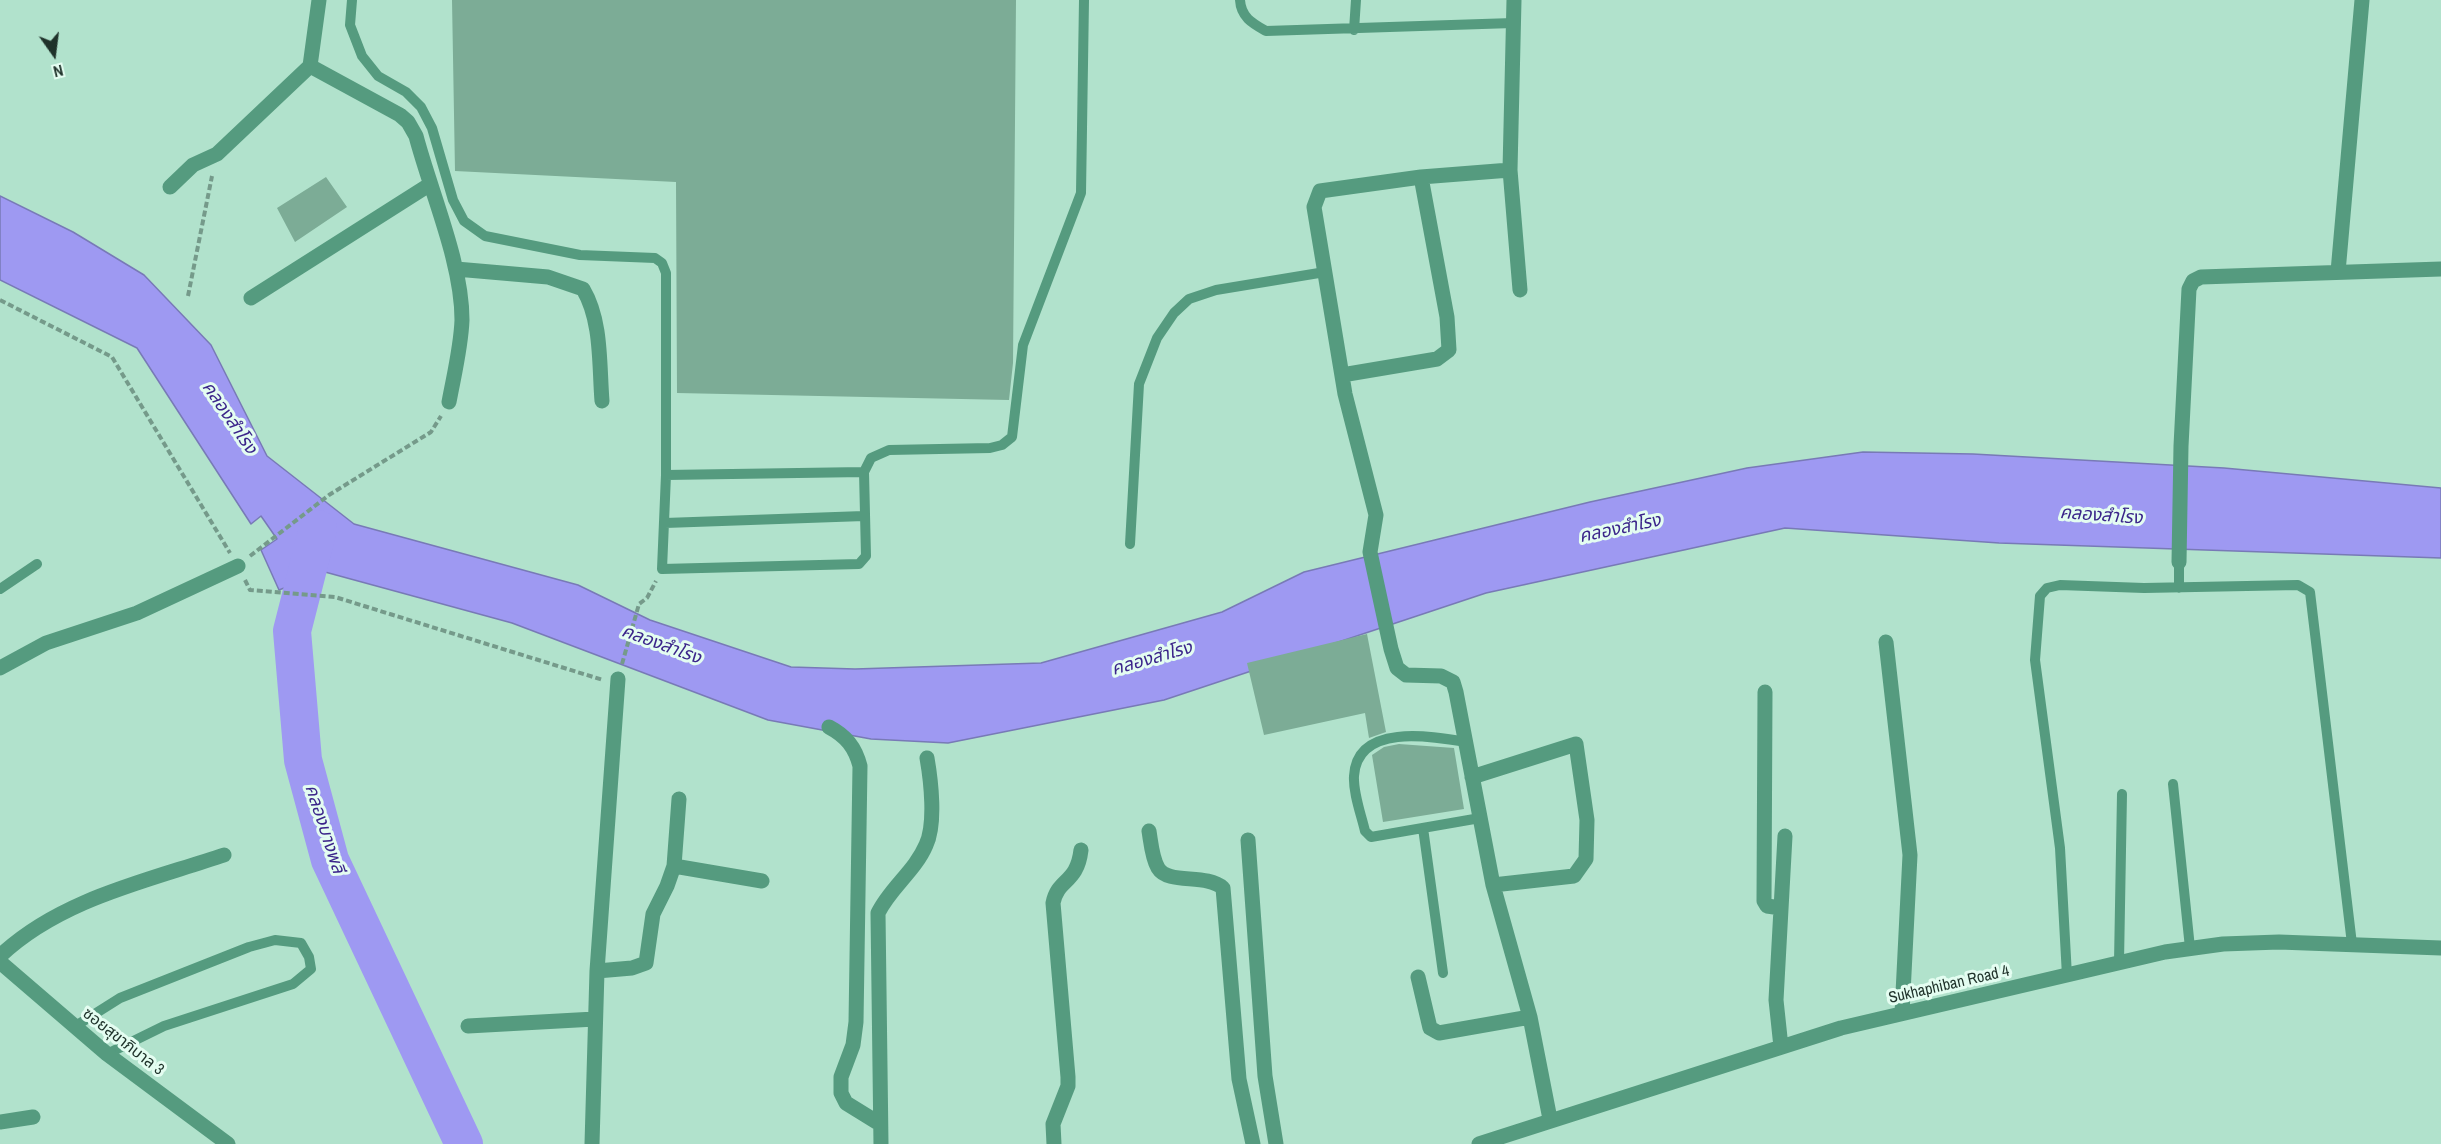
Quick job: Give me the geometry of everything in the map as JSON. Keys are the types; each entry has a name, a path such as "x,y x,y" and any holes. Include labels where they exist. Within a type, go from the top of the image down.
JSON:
{"street":[{"path":"170,187 193,165 217,154 310,66 319,0"},
{"path":"1514,0 1510,170 1520,290"},
{"path":"2338,272 2362,0"},
{"path":"310,66 400,115 408,122 416,136 456,269 462,320 449,402"},
{"path":"1510,170 1421,177 1320,191 1314,207 1342,375 1376,515 1370,552 1391,649 1397,668 1406,675 1441,676 1453,682 1493,885 1530,1017 1550,1119"},
{"path":"1342,375 1437,359 1449,350 1447,317 1421,177"},
{"path":"251,298 429,185"},
{"path":"456,269 548,277 583,289 590,302 595,320 602,400"},
{"path":"2179,562 2181,446 2189,289 2193,281 2201,277 2441,269"},
{"path":"0,669 46,643 137,613 238,566"},
{"path":"1886,642 1910,855 1902,1013"},
{"path":"592,1144 597,971 618,680"},
{"path":"1765,692 1764,901 1767,906 1781,908"},
{"path":"829,727 849,742 856,752 860,766 856,1022 853,1045 842,1077 841,1093 846,1103 880,1124"},
{"path":"1472,777 1576,744 1587,820 1586,859 1574,876 1493,885"},
{"path":"881,1144 878,913 885,898 926,846 931,830 930,775 927,758"},
{"path":"597,971 632,968 646,963 653,914 674,866 679,799"},
{"path":"1149,831 1154,858 1158,868 1165,875 1215,881 1223,888 1239,1078 1253,1144"},
{"path":"1781,1047 1776,1000 1785,836"},
{"path":"1248,840 1265,1076 1276,1144"},
{"path":"1054,1144 1053,1124 1068,1086 1068,1077 1053,903 1058,888 1070,880 1076,871 1081,850"},
{"path":"0,956 20,937 72,907 224,855"},
{"path":"674,866 762,881"},
{"name":"Sukhaphiban Road 4","path":"1479,1144 1550,1119 1841,1028 2118,962 2190,948 2279,942 2441,948"},
{"name":"ซอยสุขาภิบาล 3","path":"0,962 107,1054 228,1144"},
{"path":"1418,977 1430,1028 1439,1033 1530,1017"},
{"path":"468,1026 595,1019"},
{"path":"0,1122 33,1118"}],"lane":[{"path":"352,0 350,25 362,56 378,75 406,92 421,107 432,128 453,200 464,221 484,236 580,255 655,258 662,263 666,273 666,475 662,569 859,564 866,556 864,472 871,458 889,450 990,448 1002,445 1012,437 1023,345 1081,193 1084,0"},
{"path":"1240,0 1240,10 1249,21 1266,31 1354,30 1513,23"},
{"path":"1354,30 1356,0"},
{"path":"1130,544 1139,384 1157,338 1174,313 1189,299 1216,290 1325,272"},
{"path":"666,475 864,472"},
{"path":"665,523 864,516"},
{"path":"2179,562 2179,588"},
{"path":"0,589 37,564"},
{"path":"2067,976 2060,848 2035,660 2040,596 2047,588 2060,585 2179,588 2298,585 2310,592 2352,944"},
{"path":"1466,742 1424,735 1404,736 1370,745 1359,758 1354,777 1365,831 1371,837 1480,818"},
{"path":"2173,784 2190,948"},
{"path":"2118,962 2122,794"},
{"path":"1423,828 1443,973"},
{"path":"74,1027 120,998 249,947 288,940 301,943 309,957 310,969 293,984 164,1026 107,1054"}],"path":[{"path":"188,296 217,154"},
{"path":"0,300 112,357 238,566 250,590 335,597 597,680 618,680 639,604 647,598 662,569"},
{"path":"238,566 329,495 431,432 449,402"}],"water":[{"name":"คลองสำโรง","path":"0,196 73,232 144,275 211,345 267,456 354,524 578,585 650,620 791,667 855,669 1041,663 1222,612 1304,572 1590,502 1747,468 1863,452 1973,454 2224,468 2441,488 2441,558 1999,543 1785,528 1486,593 1164,700 948,743 871,739 768,720 512,623 325,572 279,590 261,550 277,539 261,516 251,524 137,348 0,280"}],"building":[{"path":"452,0 1016,0 1013,363 1009,400 677,393 676,182 455,171"},
{"path":"326,177 347,207 295,242 277,208"},
{"path":"1367,634 1386,732 1369,738 1365,713 1264,735 1247,663"},
{"path":"1399,744 1454,748 1464,809 1383,822 1372,755 1384,747"}],"waterway":[{"name":"คลองบางพลี","path":"318,529 292,631 303,760 330,860 464,1144"}]}
